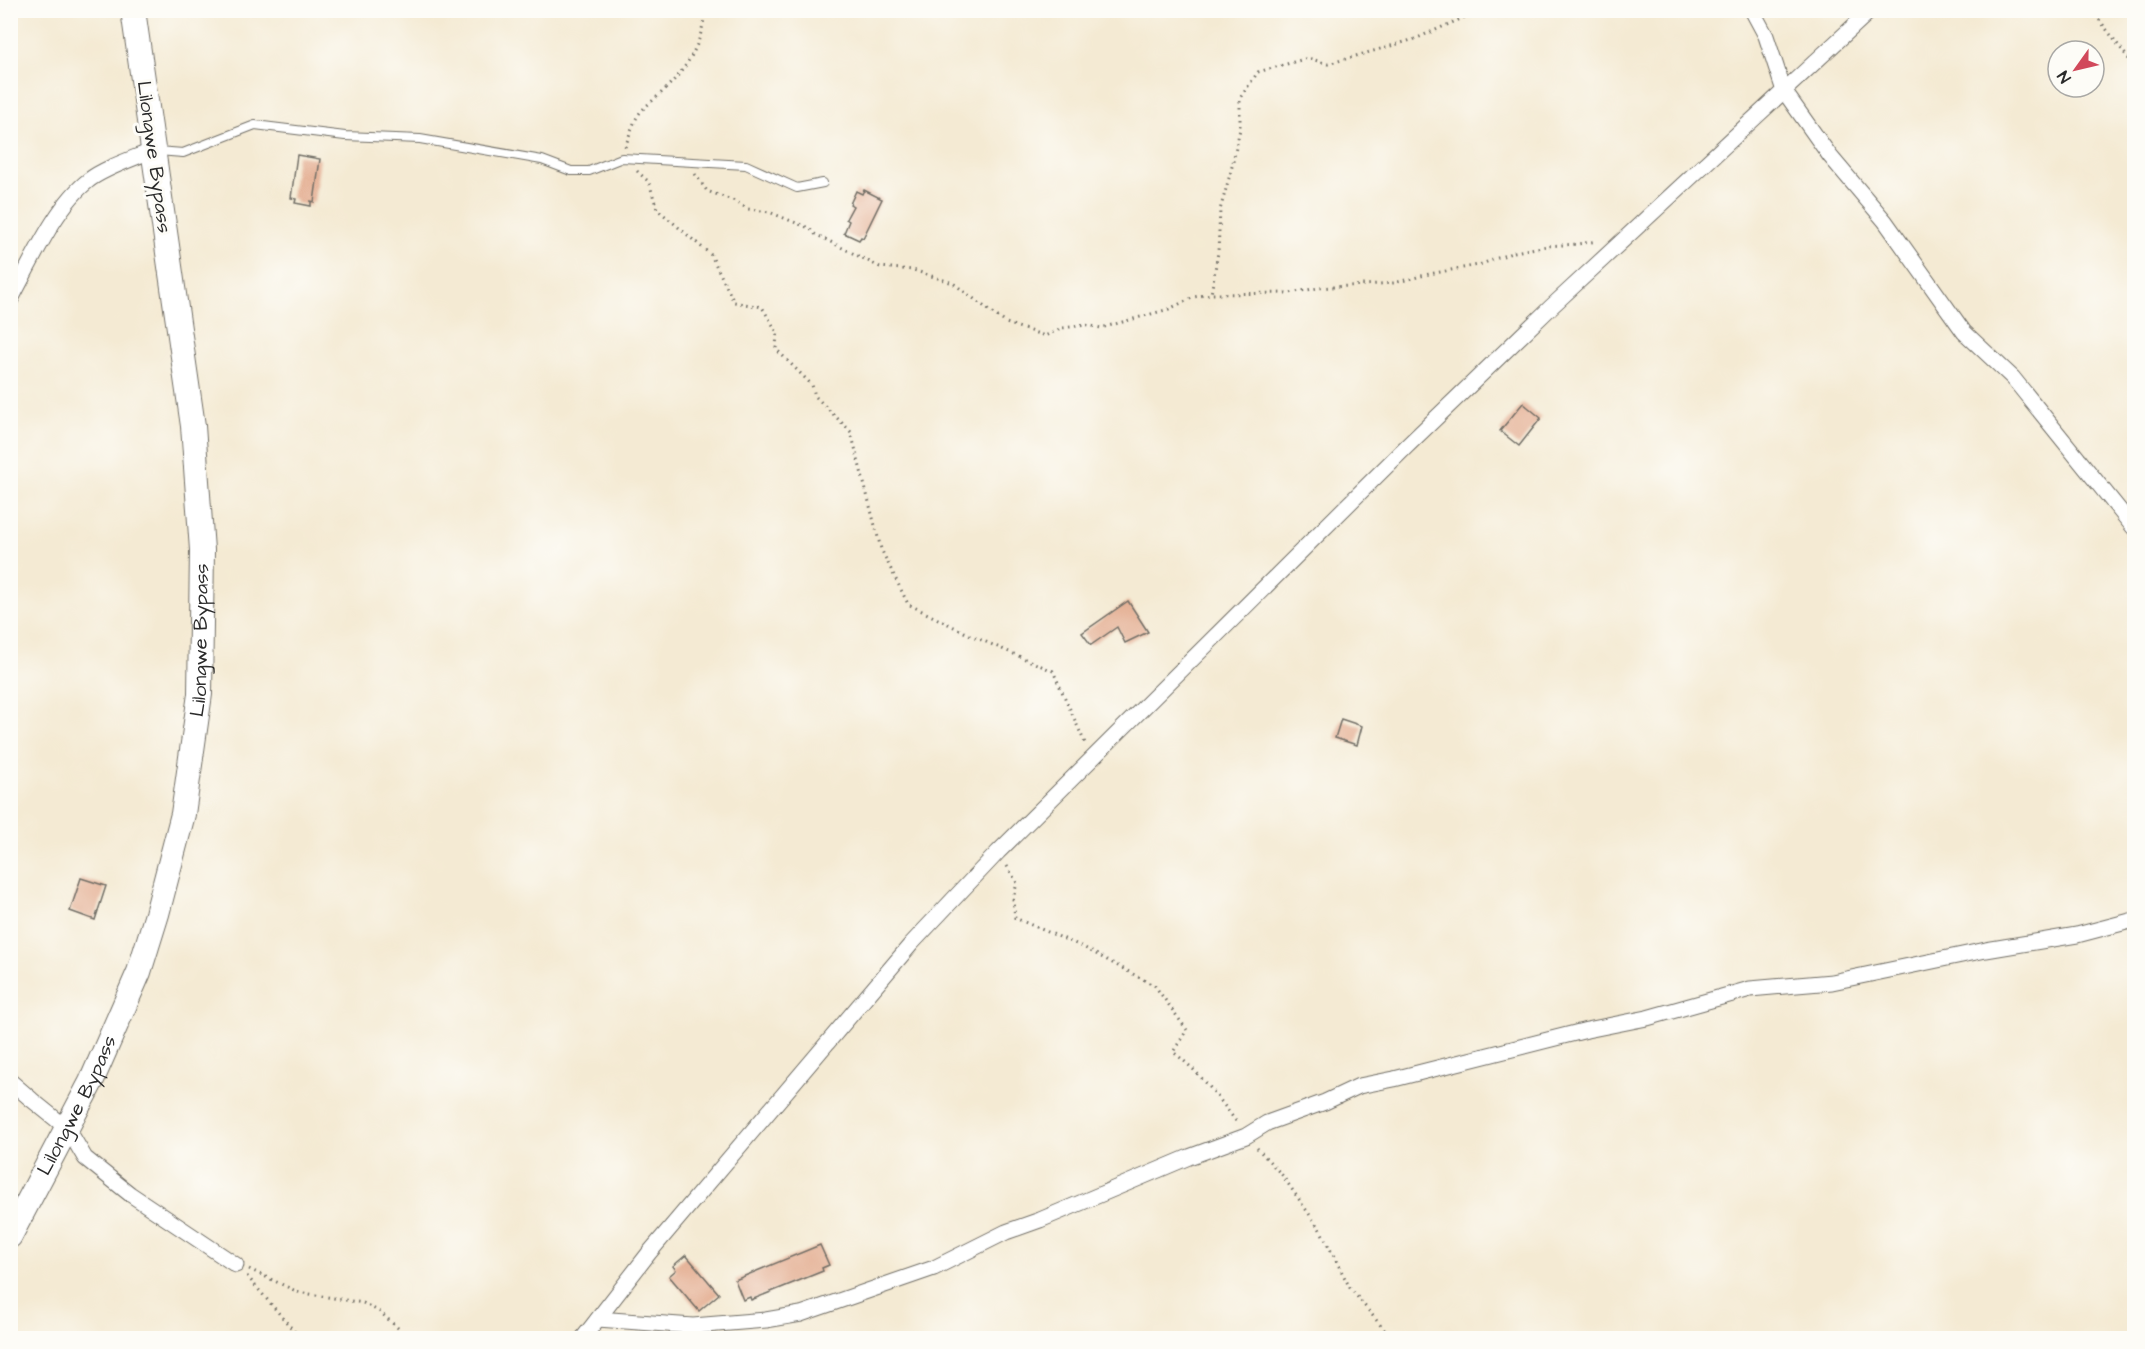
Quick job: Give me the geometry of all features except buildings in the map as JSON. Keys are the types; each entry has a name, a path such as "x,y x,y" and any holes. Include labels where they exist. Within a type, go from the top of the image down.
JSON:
{"main road":[{"name":"Lilongwe Bypass","path":"10,1236 68,1129 116,1028 139,972 183,814 200,694 202,550 193,426 133,10"}],"street":[{"path":"1752,10 1766,36 1784,92 1830,156 1885,221 1965,332 2013,378 2134,528"},
{"path":"583,1338 649,1253 912,943 998,852 1407,446 1619,243 1871,10"},
{"path":"10,301 41,244 71,196 91,178 153,150"},
{"path":"598,1319 693,1326 766,1320 801,1314 918,1275 1006,1232 1040,1220 1178,1161 1246,1136 1268,1124 1359,1086 1587,1030 1647,1018 1750,989 1832,982 1986,950 2077,935 2134,920"},
{"path":"10,1081 68,1129 85,1158 130,1194 236,1265"}],"lane":[{"path":"153,150 183,153 255,125 345,136 420,139 542,160 571,171 589,171 622,158 746,165 797,188 823,183"}],"path":[{"path":"705,10 703,31 693,55 660,95 648,103 636,118 622,158 649,182 657,209 711,255 734,302 762,307 777,333 776,349 812,385 815,396 851,432 881,549 908,604 970,635 1053,671 1093,759"},
{"path":"1210,294 1218,252 1220,210 1240,129 1240,98 1258,72 1308,58 1328,64 1415,39 1481,10"},
{"path":"2092,10 2134,66"},
{"path":"687,163 707,191 735,201 748,209 769,212 809,228 815,234 880,267 913,270 953,283 1006,323 1046,336 1062,328 1086,325 1101,328 1169,309 1194,297 1210,294 1290,293 1318,288 1394,283 1479,265 1514,252 1547,246 1605,240 1619,243"},
{"path":"998,852 1017,884 1012,899 1015,918 1083,947 1155,986 1187,1030 1173,1052 1193,1067 1246,1136 1282,1175 1321,1231 1350,1288 1391,1338"},
{"path":"236,1265 300,1338"},
{"path":"236,1265 298,1292 363,1303 380,1312 409,1338"},
{"path":"1377,1338 1384,1331"}]}
